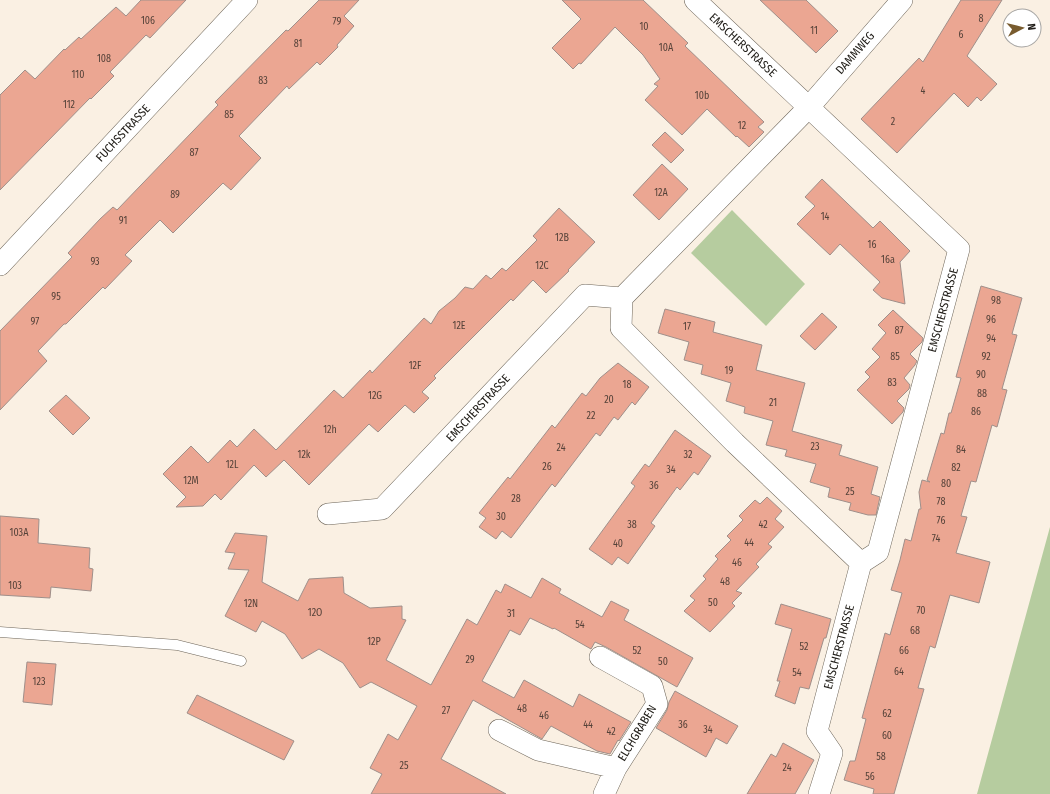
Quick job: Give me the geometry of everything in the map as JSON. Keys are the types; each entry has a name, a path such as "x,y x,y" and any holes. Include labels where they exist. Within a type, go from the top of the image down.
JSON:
{"street":[{"name":"FUCHSSTRASSE","path":"0,265 247,0"},
{"name":"EMSCHERSTRASSE","path":"695,0 959,249 878,552 861,563 817,731 832,753 819,794"},
{"name":"DAMMWEG","path":"809,107 902,0"},
{"path":"809,107 622,298 620,328 735,443 861,563"},
{"name":"EMSCHERSTRASSE","path":"328,514 382,509 585,295 622,298"},
{"name":"ELCHGRABEN","path":"600,657 652,686 657,704 616,768 604,794"},
{"name":"ELCHGRABEN","path":"499,730 538,750 616,768"}],"lane":[{"path":"0,632 178,646 241,661"}],"green space":[{"path":"732,210 805,284 766,326 691,253"},
{"path":"1050,527 1050,794 977,794"}],"building":[{"path":"141,0 186,0 150,38 146,35 110,72 114,76 91,99 90,98 0,190 0,95 25,70 35,79 64,49 65,50 79,37 81,39 116,7 126,16"},
{"path":"319,0 359,0 344,16 354,26 337,45 338,47 320,65 317,62 289,89 287,86 239,136 261,158 231,190 223,183 173,233 160,220 125,255 132,261 105,289 103,287 38,351 47,361 0,410 0,331 72,257 68,253 100,219 113,207 117,210 218,105 215,102 286,30 288,31"},
{"path":"562,0 643,0 688,43 685,46 764,122 758,127 764,132 749,147 737,136 736,137 707,109 682,135 645,100 658,86 654,84 660,79 643,55 615,27 581,64 579,63 573,69 552,48 581,19"},
{"path":"760,0 806,0 838,31 816,53"},
{"path":"961,0 1002,0 967,56 997,84 981,101 977,97 968,107 954,93 897,153 861,119 919,58 923,62"},
{"path":"665,132 684,150 671,163 652,145"},
{"path":"662,164 688,189 659,220 633,195"},
{"path":"822,179 873,228 880,221 910,251 900,262 905,304 882,298 873,290 880,282 840,244 830,255 797,224 815,206 805,197"},
{"path":"559,208 595,242 568,270 569,271 546,293 533,280 513,301 511,299 434,376 436,378 422,392 429,398 414,413 405,405 378,432 369,424 309,485 284,460 266,477 254,465 221,500 215,494 203,506 176,507 186,497 163,474 191,446 208,463 230,440 237,447 254,429 276,450 334,390 343,398 370,370 372,373 424,318 431,324 439,311 455,298 465,287 473,289 486,275 491,279 502,268 506,271 537,240 533,236"},
{"path":"981,286 1022,298 1012,334 1017,335 1002,389 1007,390 997,427 992,425 976,482 971,481 961,516 967,517 956,553 990,562 979,603 950,595 935,648 930,646 918,688 924,689 894,794 873,794 874,789 844,780 850,761 855,761 866,719 862,718 885,633 890,635 902,593 891,590 905,539 911,541 919,509 921,509 919,492 922,480 930,482 927,480 941,433 944,434 949,413 951,413 961,378 956,377"},
{"path":"665,309 715,322 713,332 762,345 756,370 805,383 792,431 842,445 839,455 878,467 871,494 880,497 876,515 868,515 849,510 851,503 828,497 830,488 810,482 816,464 785,456 787,450 766,445 773,421 744,413 745,407 726,401 731,383 701,374 703,365 684,360 689,342 658,333"},
{"path":"893,310 923,338 922,342 910,354 917,361 904,378 910,385 909,389 897,401 904,408 903,412 892,424 857,390 870,377 865,372 880,357 872,349 886,333 878,325"},
{"path":"822,313 837,327 815,350 800,336"},
{"path":"618,363 649,387 635,405 632,402 618,420 614,417 600,436 596,433 555,487 552,484 511,538 502,531 496,539 479,527 486,518 479,513 508,477 510,479 552,425 555,428 582,393 586,396 600,378"},
{"path":"66,395 90,418 73,435 49,411"},
{"path":"675,430 711,456 698,475 694,472 680,490 677,487 651,523 655,526 628,564 618,557 612,565 589,549 635,486 631,483 645,464 649,467"},
{"path":"767,497 782,511 775,519 784,527 768,544 772,547 756,564 759,567 736,591 742,593 732,603 735,606 710,632 684,611 695,600 690,596 706,579 703,576 718,559 715,556 731,540 727,536 743,520 739,516 755,500 760,504"},
{"path":"0,516 39,519 38,543 90,548 89,568 93,569 91,591 51,587 50,598 0,595"},
{"path":"235,533 267,536 262,582 298,601 309,579 343,577 344,593 370,608 402,606 402,619 406,620 386,660 431,685 467,619 477,625 496,590 501,593 505,584 531,598 542,578 561,589 559,593 602,617 611,601 629,610 624,620 693,658 677,687 606,647 595,642 591,649 554,628 553,629 530,618 520,635 510,630 482,681 514,698 524,680 573,707 579,694 631,722 610,754 597,751 551,726 542,739 473,700 441,759 506,794 371,794 382,774 370,768 388,734 398,740 417,706 371,682 360,688 343,663 319,649 302,659 285,634 262,621 256,632 225,616 249,570 228,569 235,553 225,552"},
{"path":"781,604 831,619 809,689 800,687 795,704 775,696 780,681 777,681 792,629 775,624"},
{"path":"27,662 56,664 52,705 23,702"},
{"path":"675,691 738,726 727,744 716,738 706,757 656,728 667,710 669,702"},
{"path":"197,695 294,741 284,760 187,713"},
{"path":"783,743 814,760 795,794 747,794 771,754 776,757"}]}
